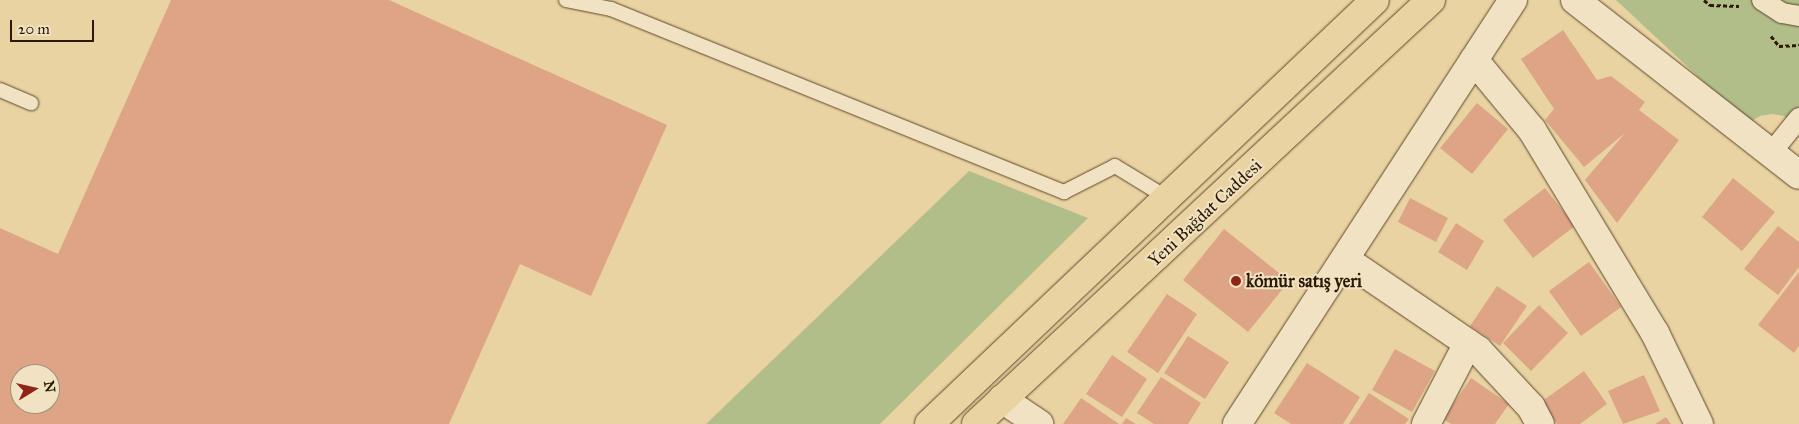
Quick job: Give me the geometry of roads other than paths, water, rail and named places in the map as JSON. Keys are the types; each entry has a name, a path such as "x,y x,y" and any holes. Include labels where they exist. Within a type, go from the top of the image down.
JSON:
{"main road":[{"name":"Yeni Bağdat Caddesi","path":"929,424 1169,199 1375,0"},
{"name":"Yeni Bağdat Caddesi","path":"976,424 1432,0"}],"street":[{"path":"1237,424 1346,260 1513,0"},
{"path":"1575,0 1799,175"},
{"path":"1762,0 1782,13 1799,16"},
{"path":"1474,60 1532,130 1655,333 1699,424"},
{"path":"1771,153 1799,118"},
{"path":"1346,260 1468,343 1531,407 1540,424"},
{"path":"1426,424 1468,343"},
{"path":"1002,400 1039,424"}],"lane":[{"path":"566,0 610,8 1064,192 1115,166 1169,199"},
{"path":"0,90 31,104"}],"place":[{"name":"kömür satış yeri","path":"1236,281"}]}
